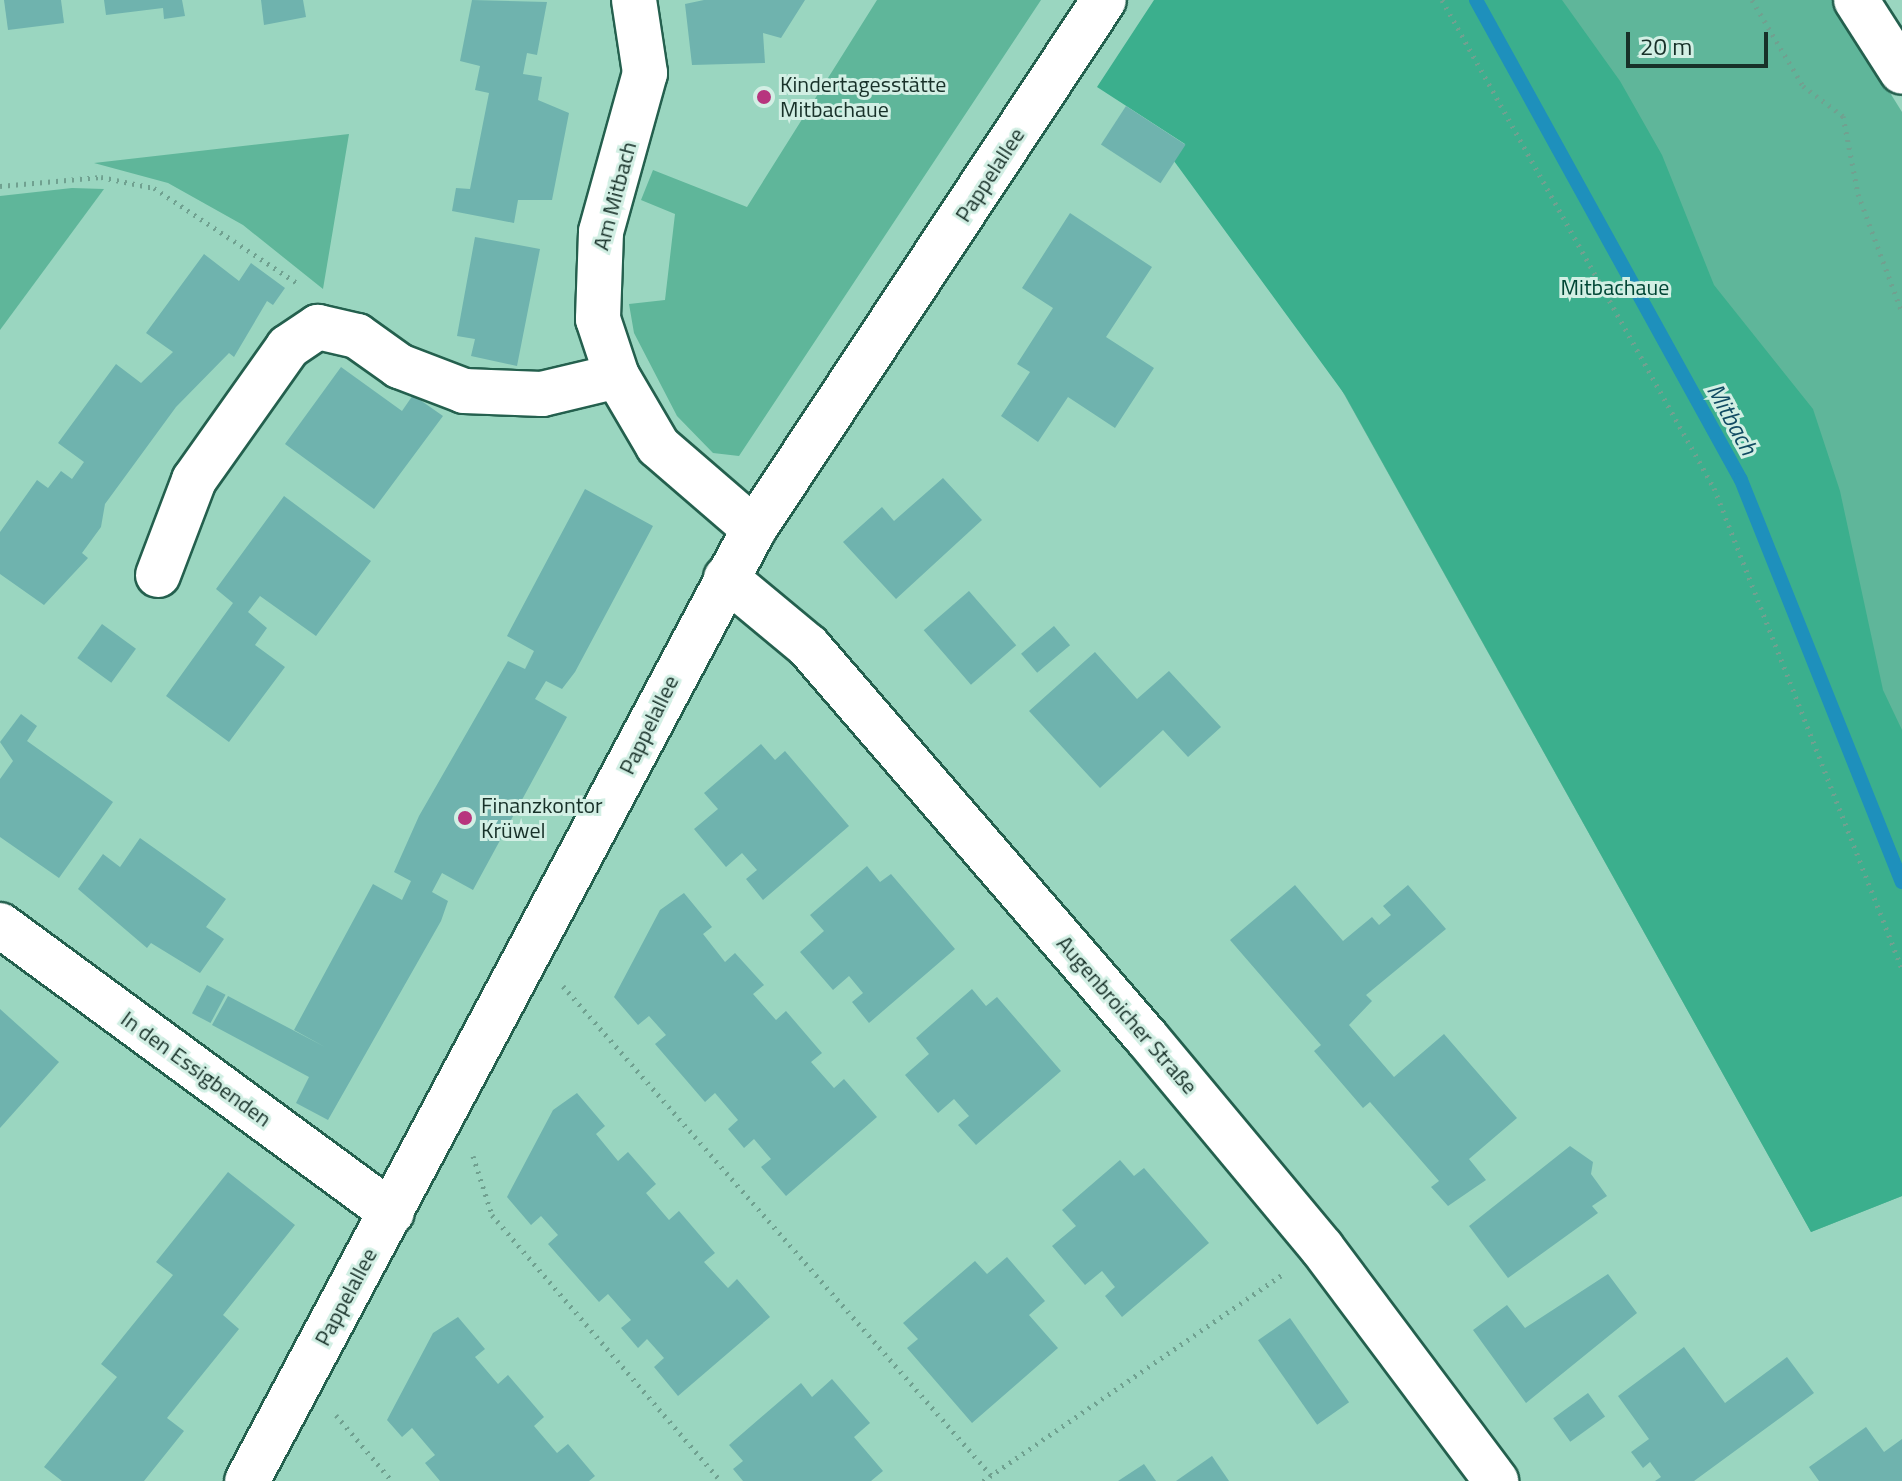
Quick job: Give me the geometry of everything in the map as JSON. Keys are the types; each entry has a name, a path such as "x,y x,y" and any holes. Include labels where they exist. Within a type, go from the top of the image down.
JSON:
{"street":[{"name":"Am Mitbach","path":"634,0 645,73 597,262 598,319 617,376 684,474 754,529"},
{"name":"Pappelallee","path":"247,1481 754,529 1104,0"},
{"path":"1856,0 1902,72"},
{"path":"158,575 194,480 288,347 318,327 336,328 399,366 464,391 542,394 617,376"},
{"name":"Augenbroicher Straße","path":"726,578 808,646 1322,1248 1496,1481"},
{"name":"In den Essigbenden","path":"0,925 392,1213"}],"path":[{"path":"1442,0 1714,488 1902,969"},
{"path":"1752,0 1803,86 1843,116 1858,194 1902,312"},
{"path":"0,186 101,177 154,188 217,223 311,293 336,328"},
{"path":"561,983 991,1475"},
{"path":"472,1150 492,1215 721,1481"},
{"path":"983,1481 1322,1248"},
{"path":"332,1410 392,1481"}],"green space":[{"path":"877,0 1041,0 739,456 713,453 677,416 634,333 629,304 665,300 675,214 641,200 653,170 747,207"},
{"name":"Mitbachaue","path":"1154,0 1832,0 1902,112 1902,1196 1811,1232 1204,143"},
{"name":"Mitbachaue","path":"1154,0 1562,0 1620,81 1662,155 1714,285 1813,409 1840,491 1883,690 1902,730 1902,1196 1811,1232 1345,395 1174,161 1185,144 1097,87"},
{"path":"349,134 323,289 243,225 168,183 94,163"},
{"path":"72,188 104,189 0,330 0,196"}],"building":[{"path":"4,0 61,0 64,23 8,30"},
{"path":"104,0 182,0 185,16 164,19 163,8 106,15"},
{"path":"261,0 303,0 306,17 264,25"},
{"path":"472,0 547,2 537,55 527,53 523,74 542,77 538,100 569,113 552,200 518,200 514,223 452,211 456,188 470,189 489,93 475,90 480,66 460,61"},
{"path":"704,0 805,0 781,38 763,33 765,63 692,65 685,4"},
{"path":"1126,106 1186,145 1160,183 1101,145"},
{"path":"1070,213 1152,267 1106,337 1154,368 1115,428 1068,397 1038,442 1001,416 1030,372 1017,364 1053,308 1022,288"},
{"path":"475,237 540,249 517,366 471,356 475,339 457,336"},
{"path":"204,254 239,281 251,263 285,288 273,305 267,301 234,357 229,353 176,407 105,504 101,527 82,553 88,558 44,605 0,574 0,532 37,480 48,488 61,471 72,479 84,462 58,443 116,364 141,383 173,352 146,333"},
{"path":"341,367 402,411 413,395 443,416 374,509 285,444"},
{"path":"943,478 982,520 896,599 843,542 882,507 894,521"},
{"path":"585,489 653,526 575,672 562,689 546,681 535,699 567,717 473,890 442,873 432,892 448,901 441,921 328,1120 296,1103 309,1077 212,1025 228,996 325,1047 294,1030 373,884 402,900 411,881 394,872 419,816 508,661 525,669 534,651 507,636"},
{"path":"284,496 371,561 316,636 260,596 248,612 267,628 255,645 285,667 229,742 166,696 233,603 216,589"},
{"path":"969,591 1016,645 971,685 924,630"},
{"path":"102,624 136,649 111,683 77,658"},
{"path":"1054,626 1070,645 1037,673 1021,654"},
{"path":"1095,652 1137,699 1169,671 1221,727 1188,757 1163,730 1100,788 1029,711"},
{"path":"21,714 37,726 27,741 113,802 59,878 0,837 0,779 13,761 0,742"},
{"path":"761,744 775,760 785,751 849,826 763,900 746,879 757,870 742,853 726,867 694,829 718,809 704,793"},
{"path":"140,838 226,899 206,927 224,939 200,973 151,943 147,948 78,889 103,854 120,867"},
{"path":"867,866 880,882 891,874 955,949 869,1023 852,1002 863,993 849,976 833,990 800,952 824,931 810,915"},
{"path":"1295,885 1343,941 1372,917 1379,925 1391,915 1383,906 1408,885 1446,929 1366,995 1372,1001 1349,1025 1394,1077 1444,1034 1517,1118 1469,1159 1486,1180 1448,1206 1431,1187 1439,1181 1370,1102 1363,1108 1314,1051 1321,1045 1230,940"},
{"path":"684,893 712,927 703,934 725,962 735,953 764,985 753,994 776,1020 786,1011 822,1053 811,1062 834,1088 844,1079 877,1117 786,1196 761,1167 771,1159 754,1139 744,1148 728,1129 738,1120 715,1093 705,1102 655,1044 666,1035 649,1016 638,1025 614,997 660,910"},
{"path":"207,985 226,995 211,1023 192,1013"},
{"path":"972,989 986,1006 997,997 1061,1071 976,1145 958,1125 969,1116 954,1099 938,1113 905,1075 929,1054 916,1038"},
{"path":"0,1009 59,1062 0,1128"},
{"path":"577,1093 605,1126 596,1134 618,1161 628,1152 656,1184 646,1193 669,1220 679,1211 715,1253 704,1262 728,1288 737,1279 770,1317 678,1396 654,1367 664,1358 647,1339 638,1348 621,1328 631,1320 608,1294 599,1302 548,1244 558,1235 541,1216 531,1225 507,1197 553,1110"},
{"path":"1570,1146 1593,1162 1591,1174 1607,1196 1592,1206 1598,1213 1508,1278 1469,1226"},
{"path":"1120,1160 1134,1176 1144,1168 1209,1243 1122,1317 1105,1296 1115,1287 1102,1271 1085,1285 1052,1246 1076,1226 1062,1210"},
{"path":"228,1172 295,1225 223,1315 239,1329 167,1418 184,1431 144,1481 62,1481 44,1467 117,1377 101,1364 173,1275 156,1262"},
{"path":"1007,1257 1045,1301 1029,1315 1058,1348 972,1423 907,1348 918,1339 903,1323 975,1261 987,1274"},
{"path":"1608,1274 1637,1313 1526,1403 1473,1330 1507,1305 1525,1328"},
{"path":"458,1317 485,1349 475,1357 498,1384 508,1375 544,1417 534,1426 557,1453 568,1444 595,1476 589,1481 440,1481 425,1463 435,1455 412,1428 402,1437 387,1420 433,1333"},
{"path":"1290,1318 1349,1402 1317,1425 1258,1340"},
{"path":"1684,1347 1725,1403 1787,1357 1814,1393 1694,1481 1655,1481 1661,1477 1650,1462 1643,1468 1631,1452 1649,1439 1618,1396"},
{"path":"832,1379 870,1423 854,1437 883,1471 871,1481 743,1481 733,1469 743,1461 729,1445 801,1383 812,1397"},
{"path":"1588,1393 1605,1416 1570,1442 1553,1418"},
{"path":"1866,1427 1884,1452 1902,1439 1902,1481 1819,1481 1809,1467"},
{"path":"1212,1456 1229,1481 1176,1481"},
{"path":"1144,1464 1156,1481 1118,1481"}],"waterway":[{"name":"Mitbach","path":"1476,0 1741,480 1902,882"}],"place":[{"name":"Kindertagesstätte Mitbachaue","path":"764,97"},
{"name":"Finanzkontor Krüwel","path":"465,818"}]}
